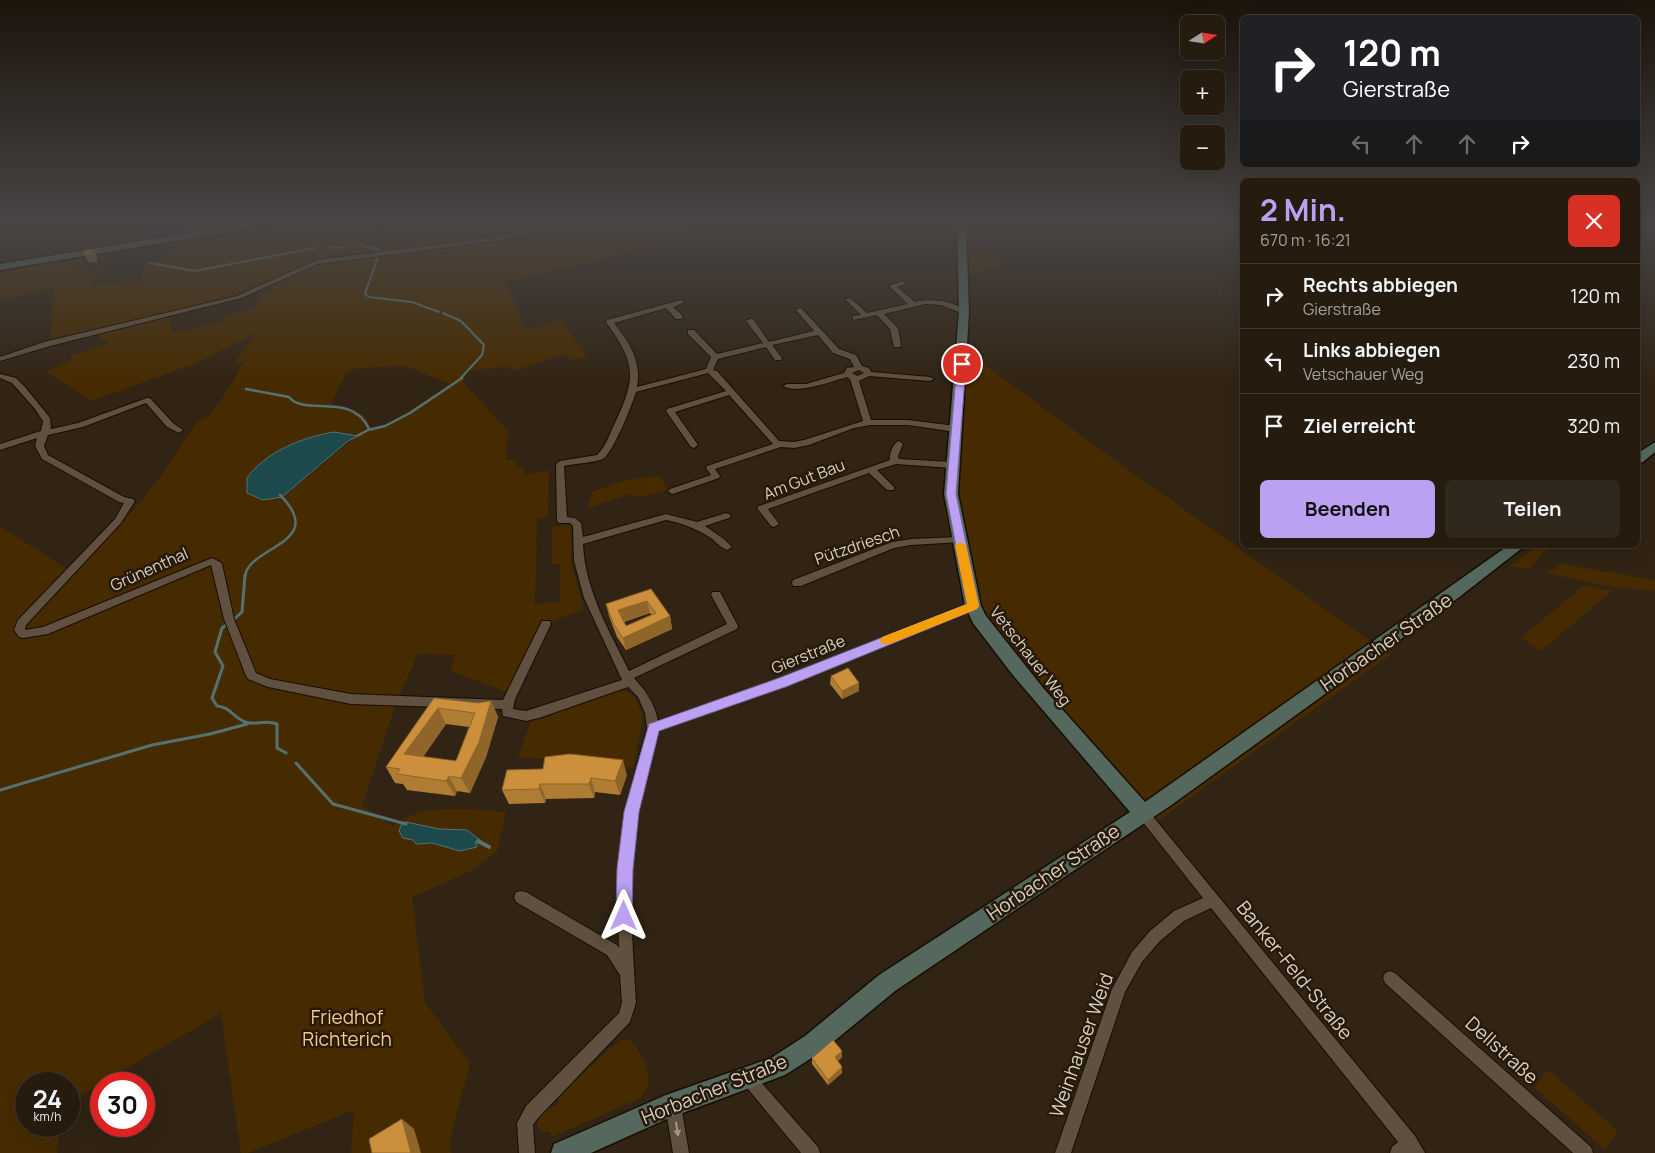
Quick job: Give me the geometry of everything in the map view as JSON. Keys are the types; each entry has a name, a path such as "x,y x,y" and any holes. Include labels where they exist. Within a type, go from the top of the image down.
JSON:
{"street":[{"path":"0,360 47,344 239,297 258,291 282,278"},
{"name":"Vetschauer Weg","path":"963,278 964,312 951,494 973,606 979,620 1040,699 1142,812"},
{"path":"902,283 892,286 913,304"},
{"path":"848,300 865,315"},
{"path":"527,1153 525,1123 532,1112 625,1017 629,1003 629,974 624,916 627,840 631,812 653,728 651,713 642,694 628,679 583,582 578,525 576,521 562,521 560,464 595,458 604,454 626,410 633,390 635,376 633,358 624,340 610,322 669,307 681,302"},
{"path":"856,318 913,304 942,303 964,312"},
{"path":"669,307 679,318"},
{"path":"800,310 836,352 852,357 859,368"},
{"path":"878,312 894,328 897,345"},
{"path":"750,321 778,358"},
{"path":"691,332 715,357"},
{"path":"708,371 715,357 819,332"},
{"path":"868,374 866,370 859,368 850,370 868,423"},
{"path":"633,390 708,371 714,373 779,445"},
{"path":"787,386 806,386 851,376 863,378 868,374 930,379"},
{"name":"Grünenthal","path":"0,376 17,382 45,418 47,428 39,444 40,451 45,457 122,500 130,501 118,521 22,623 19,630 23,634 44,631 212,561 217,564 229,619 252,676 268,682 351,698 507,705"},
{"path":"694,445 670,411 731,392"},
{"path":"0,447 44,433 80,425 147,400 170,425 179,430"},
{"path":"674,491 716,476 710,468 779,445 795,445 868,423 956,429"},
{"path":"895,460 894,456 899,444"},
{"path":"1640,457 1655,446"},
{"name":"Am Gut Bau","path":"774,524 762,508 895,460 952,465"},
{"name":"Am Gut Bau","path":"871,470 890,488"},
{"path":"696,526 726,516"},
{"path":"578,542 657,518 675,518 717,536 727,547"},
{"name":"Pützdriesch","path":"797,583 892,545 911,542 959,540"},
{"name":"Horbacher Straße","path":"563,1153 673,1105 777,1067 813,1044 887,983 1142,812 1163,800 1515,548"},
{"path":"546,624 507,705 507,713 526,716 628,679 733,626 716,596"},
{"name":"Gierstraße","path":"653,728 783,682 973,606"},
{"name":"Banker-Feld-Straße","path":"1142,812 1408,1150"},
{"path":"521,897 612,950 629,974"},
{"name":"Weinhauser Weid","path":"1063,1153 1119,988 1137,957 1155,936 1179,916 1212,900"},
{"name":"Dellstraße","path":"1390,978 1586,1153"},
{"path":"748,1078 812,1153"},
{"path":"673,1105 680,1153"}],"green space":[{"path":"0,278 94,278 89,286 138,281 140,278 279,278 256,290 51,342 54,287 0,300"},
{"name":"Friedhof Richterich","path":"288,278 523,278 506,282 526,330 561,320 588,357 571,360 564,354 513,371 508,366 468,371 463,382 508,431 506,460 516,459 516,467 524,466 524,474 549,471 548,517 537,519 535,605 560,601 560,564 552,565 552,527 571,525 571,562 584,610 539,625 507,692 450,671 456,655 418,654 398,699 362,805 392,826 405,818 432,810 462,809 506,812 497,852 469,872 412,897 425,1002 470,1064 449,1144 451,1153 351,1153 354,1110 248,1153 241,1153 221,1013 120,1072 90,1072 90,1090 80,1096 80,1072 15,1072 15,1137 58,1137 57,1153 0,1153 0,526 67,569 109,535 148,493 196,423 203,420 217,406 245,361 234,364 256,333 197,363 91,401 46,371 73,360 69,356 108,344 96,334 169,316 172,333 225,321 224,316 254,308 261,295 273,291 271,287","holes":["405,366 452,385 386,425 370,428 368,421 361,413 339,408 331,403 347,372 357,368","329,434 358,435 283,497 252,470 283,450 305,440"]},
{"path":"957,351 967,352 1127,469 1390,655 1160,819 1141,825 1007,667 971,620 963,614 962,586 944,511"},
{"path":"659,476 669,489 642,497 630,494 588,508 592,492 625,480"},
{"path":"1534,548 1550,548 1543,553 1529,570 1510,566"},
{"path":"1561,564 1655,580 1655,591 1606,586 1546,573"},
{"path":"1584,585 1612,591 1541,651 1521,638"},
{"path":"621,690 634,695 643,716 633,768 518,757 531,721"},
{"path":"620,1040 629,1040 636,1047 649,1074 648,1085 641,1098 551,1137 550,1132 542,1131 537,1125 542,1114 558,1104 558,1096"},
{"path":"1548,1070 1618,1131 1605,1149 1534,1087"}],"water":[{"path":"334,432 358,436 348,441 282,497 263,500 247,493 247,478 274,453 298,442"},
{"path":"406,822 439,829 467,830 481,841 479,844 475,842 477,847 460,851 432,843 416,844 413,840 403,838 399,831 402,823"}],"building":[{"path":"651,589 670,616 623,638 614,625 606,604","holes":["647,601 656,613 626,626 618,610"]},
{"path":"848,668 859,683 842,691 831,676"},
{"path":"434,698 478,703 491,701 479,742 461,778 449,776 446,781 397,774 400,769 386,767","holes":["438,708 475,713 456,761 404,754"]},
{"path":"570,754 623,760 615,781 591,778 589,784 540,784 539,789 502,790 507,770 543,769 545,757"},
{"path":"833,1040 842,1051 835,1057 842,1067 828,1080 812,1058"},
{"path":"402,1119 411,1153 372,1153 369,1139"}],"waterway":[{"path":"369,282 365,294 369,297 412,302 439,312"},
{"path":"443,313 461,321 484,345 482,355 460,379"},
{"path":"357,436 368,430 385,426 410,413 462,378"},
{"path":"246,389 289,397 296,403 306,405 340,407 352,411 361,418 369,429"},
{"path":"245,577 249,567 258,558 282,543 291,534 295,524 293,511 280,495"},
{"path":"233,620 242,612 245,575"},
{"path":"229,623 222,628 215,652 223,666 212,698 217,706 225,708 245,722 277,724 277,748 286,753"},
{"path":"0,790 152,745 210,734 247,724"},
{"path":"296,763 333,804 406,824"},
{"path":"478,841 489,847"}],"slow traffic":[{"path":"886,641 973,606 960,545"}],"route":[{"path":"624,916 625,869 631,812 652,738 653,728 783,682 973,606 951,494 962,364"}]}
